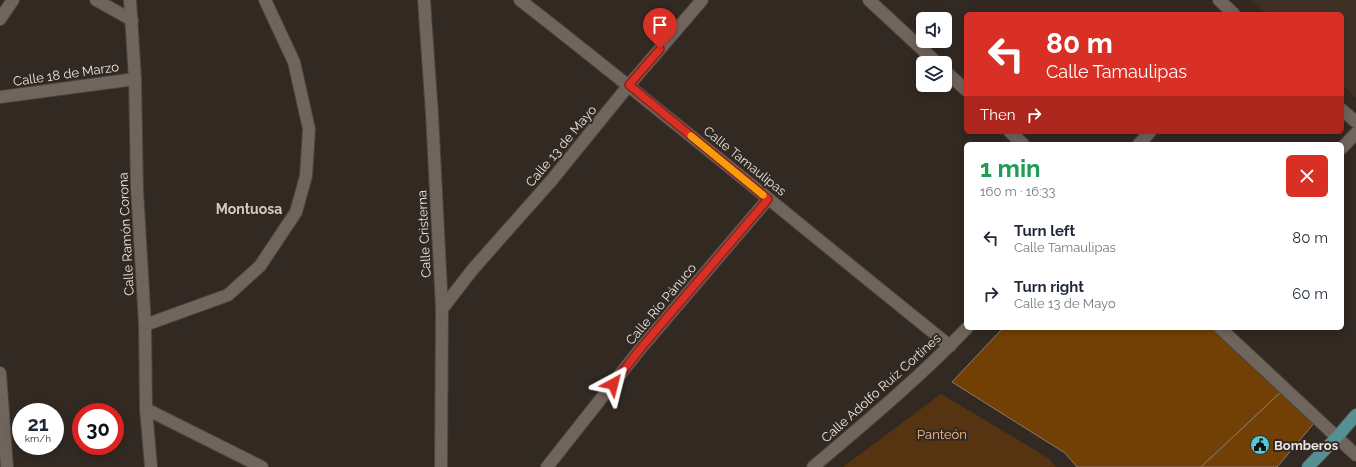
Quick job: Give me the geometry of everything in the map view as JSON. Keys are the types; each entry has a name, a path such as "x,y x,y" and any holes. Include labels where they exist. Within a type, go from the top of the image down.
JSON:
{"main road":[{"path":"1308,467 1356,415"}],"street":[{"path":"0,19 13,0"},
{"path":"96,0 132,20"},
{"name":"Calle Ramón Corona","path":"130,0 135,79 137,189 145,325 146,408 151,467"},
{"path":"145,325 228,295 260,266 296,212 306,176 309,129 294,62 265,0"},
{"name":"Calle Cristerna","path":"424,0 432,114 442,309 441,467"},
{"name":"Calle Tamaulipas","path":"520,0 629,85 950,346"},
{"name":"Calle 13 de Mayo","path":"442,309 473,269 551,181 629,85 702,0"},
{"path":"869,0 929,56"},
{"path":"1219,0 1232,12"},
{"path":"952,77 964,88"},
{"name":"Calle 18 de Marzo","path":"0,97 135,79"},
{"path":"1344,112 1356,122"},
{"path":"1344,146 1356,133"},
{"path":"1012,134 1021,142"},
{"path":"1141,142 1148,134"},
{"name":"Calle Río Pánuco","path":"547,467 641,348 768,199"},
{"name":"Calle Adolfo Ruíz Cortines","path":"813,467 881,409 950,346 965,330"},
{"path":"1222,330 1356,455"},
{"path":"0,373 7,467"},
{"path":"146,408 262,467"}],"shaded area":[{"path":"1252,0 1356,0 1356,98 1344,86 1344,12 1265,12"}],"green space":[{"name":"Panteón","path":"941,394 1048,458 1056,467 843,467"}],"building":[{"path":"1001,330 1214,330 1281,392 1201,467 1077,467 1065,453 952,382"},
{"name":"Bomberos","path":"1282,391 1315,422 1277,467 1201,467"}],"slow traffic":[{"path":"691,136 763,195"}],"place":[{"name":"Bomberos","path":"1260,445"}],"district":[{"name":"Montuosa","path":"249,209"}],"route":[{"path":"613,384 641,348 768,199 629,85 660,49"}]}
